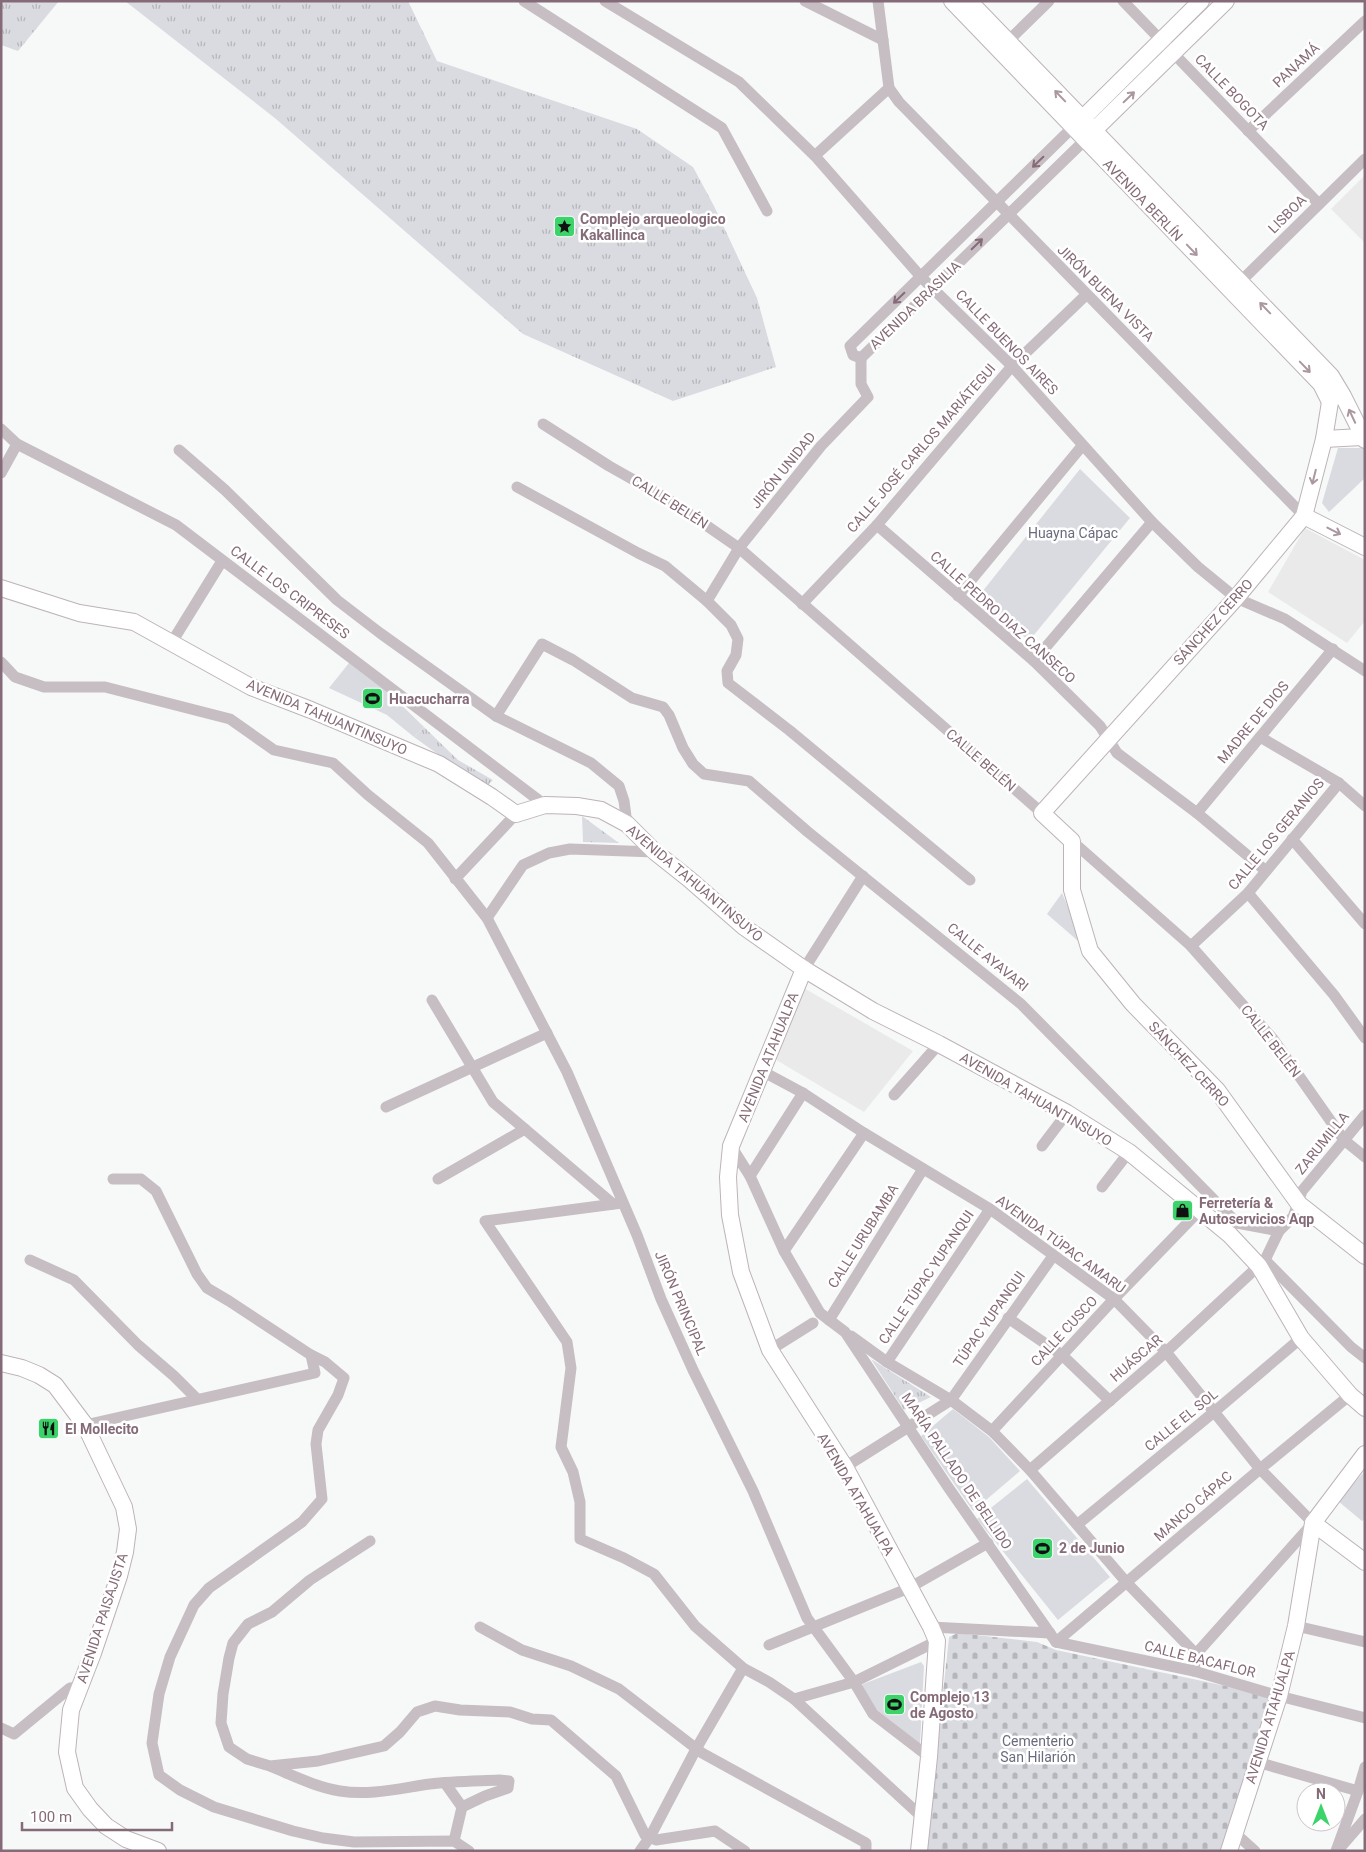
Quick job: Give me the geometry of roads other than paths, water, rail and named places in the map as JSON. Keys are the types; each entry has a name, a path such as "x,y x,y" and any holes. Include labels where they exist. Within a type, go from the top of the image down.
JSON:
{"street":[{"path":"524,1 722,128 767,211"},
{"name":"CALLE BUENOS AIRES","path":"605,1 738,82 815,156 921,277 1012,366 1152,522 1198,567 1236,598 1285,620 1365,671"},
{"path":"805,1 882,40"},
{"path":"819,152 889,88 878,1"},
{"name":"AVENIDA BERLÍN","path":"952,1 1003,46 1236,287 1331,376 1337,399 1363,438"},
{"name":"AVENIDA BERLÍN","path":"970,1 1003,46"},
{"path":"1003,46 1049,1"},
{"name":"CALLE BOGOTA","path":"1123,1 1319,204"},
{"name":"AVENIDA BRASILIA","path":"1201,1 850,346 853,355 861,358 1226,1"},
{"name":"PANAMÁ","path":"1248,131 1365,21"},
{"name":"JIRÓN BUENA VISTA","path":"889,88 898,102 1304,516"},
{"name":"LISBOA","path":"1236,287 1365,158"},
{"name":"CALLE JOSÉ CARLOS MARIÁTEGUI","path":"802,604 877,524 1012,366 1086,294"},
{"name":"JIRÓN UNIDAD","path":"707,601 740,548 821,446 868,397 861,384 861,358"},
{"name":"SÁNCHEZ CERRO","path":"1042,813 1236,598 1304,516 1324,439 1337,399"},
{"name":"CALLE BELÉN","path":"542,424 609,466 671,501 740,548 1042,813 1191,946 1274,1039 1344,1140 1365,1156"},
{"name":"CALLE LOS CRIPRESES","path":"1,429 17,444 176,525 545,805"},
{"path":"1324,439 1363,438"},
{"path":"1,473 17,444"},
{"path":"958,596 1082,446"},
{"path":"179,450 225,490 337,600 380,633 496,716 591,763 612,780 619,786 624,801 627,824"},
{"path":"517,486 665,566 707,601 730,625 738,639 736,656 727,671 728,682 797,736 970,880"},
{"path":"1304,516 1365,547"},
{"path":"1034,661 1152,522"},
{"name":"CALLE PEDRO DIAZ CANSECO","path":"877,524 1034,661 1100,726 1117,752 1197,813 1266,871"},
{"path":"172,642 222,561"},
{"name":"AVENIDA TAHUANTINSUYO","path":"1,588 79,613 134,622 250,687 319,713 439,764 516,814 545,805 577,806 602,810 627,824 655,852 689,878 744,927 804,970 873,1011 939,1044 1067,1113 1129,1152 1201,1209 1234,1229 1262,1263 1302,1338 1350,1395 1365,1408"},
{"name":"CALLE AYAVARI","path":"496,716 542,644 573,660 632,698 663,707 669,715 683,748 693,764 704,774 749,781 1021,1004 1234,1229"},
{"name":"MADRE DE DIOS","path":"1197,813 1332,649"},
{"name":"JIRÓN PRINCIPAL","path":"1,662 15,677 44,688 105,687 230,718 274,750 333,763 368,795 428,843 487,918 567,1072 618,1203 685,1352 753,1491 812,1627 854,1682 873,1714 929,1757"},
{"path":"1260,737 1339,783 1365,806"},
{"name":"CALLE LOS GERANIOS","path":"1191,946 1248,893 1339,783"},
{"path":"455,879 516,814"},
{"path":"1292,838 1365,924"},
{"name":"SÁNCHEZ CERRO","path":"1072,841 1072,890 1090,951 1133,1004 1217,1090 1299,1204 1365,1256"},
{"path":"487,918 523,865 549,853 570,849 655,852"},
{"path":"804,970 863,876"},
{"path":"1248,893 1334,995 1365,1038"},
{"name":"AVENIDA ATAHUALPA","path":"804,970 731,1146 728,1177 730,1215 741,1272 770,1350 845,1467 934,1634"},
{"path":"432,1000 493,1102 618,1203"},
{"path":"386,1107 547,1033"},
{"path":"894,1095 939,1044"},
{"name":"AVENIDA TÚPAC AMARU","path":"762,1071 803,1093 922,1169 990,1209 1114,1299 1166,1352 1260,1469 1314,1523"},
{"path":"750,1176 803,1093"},
{"path":"1042,1146 1067,1113"},
{"name":"ZARUMILLA","path":"1262,1263 1279,1230 1293,1217 1302,1191 1365,1115"},
{"path":"438,1179 525,1129"},
{"path":"784,1251 864,1133"},
{"path":"731,1146 750,1176 784,1251 820,1313 829,1320"},
{"path":"1102,1186 1129,1152"},
{"name":"CALLE URUBAMBA","path":"829,1320 922,1169"},
{"path":"113,1179 141,1179 156,1190 197,1274 206,1288 229,1300 324,1362 344,1378 338,1395 318,1430 316,1444 322,1498 302,1522 209,1588 194,1605 170,1657 159,1694 152,1743 159,1775 180,1790 214,1807 274,1826 323,1838 354,1842 454,1841 469,1851"},
{"path":"618,1203 485,1221 566,1342 571,1368 561,1447 573,1472 580,1502 580,1539 624,1558 654,1574 695,1626 743,1668 769,1682 794,1699 923,1818"},
{"name":"CALLE TÚPAC YUPANQUI","path":"887,1362 990,1209"},
{"name":"CALLE CUSCO","path":"992,1431 1114,1299 1201,1209"},
{"path":"1234,1229 1279,1230"},
{"name":"TÚPAC YUPANQUI","path":"951,1400 1053,1256"},
{"path":"30,1260 74,1280 138,1345 196,1398"},
{"path":"1262,1263 1365,1358"},
{"name":"HUÁSCAR","path":"1030,1470 1166,1352 1262,1263"},
{"path":"1008,1318 1062,1356 1110,1401"},
{"name":"MARÍA PALLADO DE BELLIDO","path":"829,1320 844,1332 1053,1638"},
{"path":"770,1350 813,1323"},
{"path":"844,1332 887,1362 951,1400 992,1431 1030,1470 1127,1582 1196,1654"},
{"name":"CALLE EL SOL","path":"1078,1524 1302,1338"},
{"path":"85,1424 315,1373 311,1355"},
{"name":"AVENIDA PAISAJISTA","path":"1,1364 22,1368 39,1375 55,1385 85,1424 124,1507 128,1529 125,1552 119,1576 71,1710 67,1752 74,1788 90,1809 106,1826 126,1839 158,1851"},
{"name":"MANCO CÁPAC","path":"1053,1638 1127,1582 1350,1395"},
{"path":"845,1467 951,1400"},
{"path":"1194,1671 1196,1654 1314,1523 1365,1454"},
{"path":"1314,1523 1365,1562"},
{"name":"AVENIDA ATAHUALPA","path":"1229,1851 1279,1696 1296,1626 1314,1523"},
{"path":"370,1541 310,1580 272,1612 248,1624 233,1643 222,1694 221,1723 229,1748 247,1759 270,1766 311,1784 340,1791 361,1793 392,1791 432,1784 491,1780 509,1781 508,1788 462,1807"},
{"path":"769,1645 909,1588 988,1543"},
{"path":"1296,1626 1365,1642"},
{"path":"480,1627 522,1650 571,1666 619,1689 696,1749 866,1843 866,1851"},
{"path":"794,1699 854,1682 934,1634"},
{"path":"919,1851 929,1757 934,1634"},
{"name":"CALLE BACAFLOR","path":"934,1634 1053,1638 1194,1671 1279,1696 1365,1718"},
{"path":"640,1851 650,1837 696,1749 743,1668"},
{"path":"1,1728 14,1734 70,1688 79,1687"},
{"path":"270,1766 318,1761 384,1746 400,1732 417,1712 435,1706 460,1710 510,1712 532,1719 552,1720 616,1776 646,1835 656,1840 715,1831 745,1851"},
{"path":"1257,1762 1358,1792"},
{"path":"1337,1851 1365,1767"},
{"path":"445,1783 462,1807 454,1841"},
{"path":"1337,1851 1365,1819"},
{"path":"1235,1833 1255,1851"}],"place":[{"name":"Complejo arqueologico Kakallinca","path":"564,227"},
{"name":"Huacucharra","path":"373,699"},
{"name":"Ferretería & Autoservicios Aqp","path":"1183,1211"},
{"name":"El Mollecito","path":"49,1429"},
{"name":"2 de Junio","path":"1043,1548"},
{"name":"Complejo 13 de Agosto","path":"894,1705"}],"park label":[{"name":"Huayna Cápac","path":"1073,533"},
{"name":"Cementerio San Hilarión","path":"1038,1749"}]}
